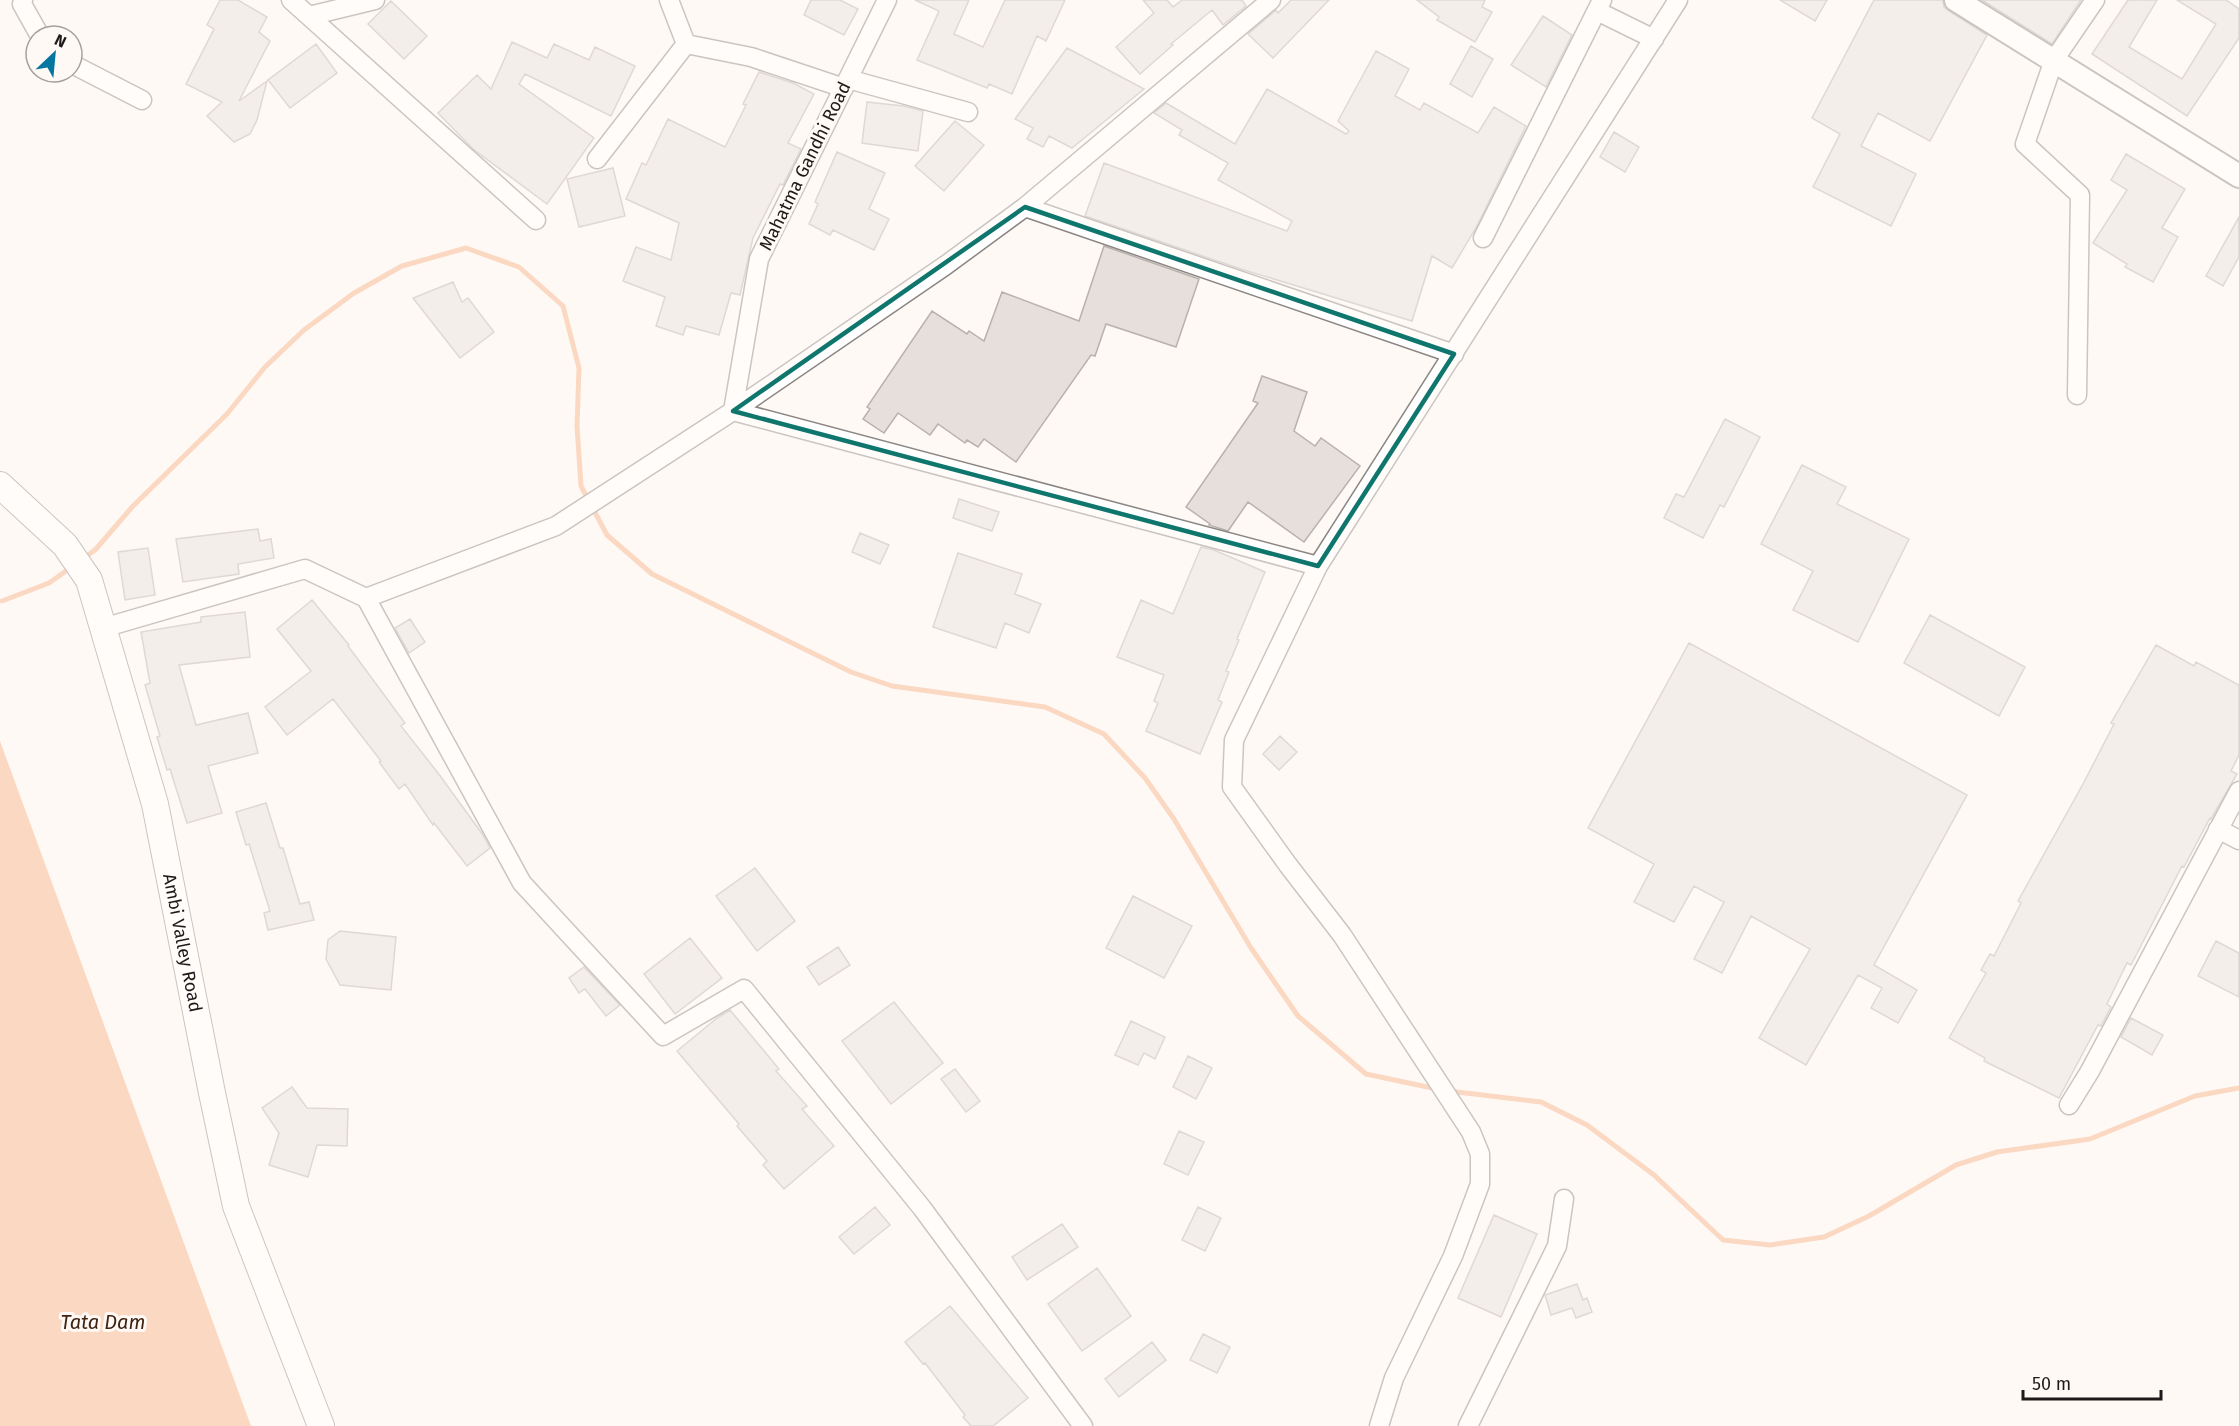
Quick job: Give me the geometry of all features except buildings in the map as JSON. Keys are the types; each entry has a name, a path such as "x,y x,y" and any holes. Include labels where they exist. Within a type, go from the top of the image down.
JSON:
{"main road":[{"name":"Ambi Valley Road","path":"0,485 65,545 89,580 155,804 236,1206 321,1426"}],"street":[{"path":"22,0 33,24"},
{"path":"291,0 536,220"},
{"path":"309,16 375,0"},
{"path":"669,0 687,44"},
{"name":"Mahatma Gandhi Road","path":"733,411 759,259 887,0"},
{"path":"366,598 555,526 733,411 946,265 1025,207 1271,0"},
{"path":"1379,1426 1394,1378 1453,1256 1480,1184 1480,1154 1471,1132 1418,1047 1342,935 1232,787 1234,740 1318,566 1678,0"},
{"path":"1956,0 2239,176"},
{"path":"2077,395 2080,195 2025,144 2054,60 2096,0"},
{"path":"1483,238 1600,6 1654,39"},
{"path":"687,44 751,57 846,84 968,112"},
{"path":"597,159 687,44"},
{"path":"84,70 142,100"},
{"path":"1025,207 1454,354"},
{"path":"733,411 1318,566"},
{"path":"103,628 305,569 366,598 522,883 663,1036 744,989 922,1208 1083,1426"},
{"path":"2069,1105 2090,1071 2239,791"},
{"path":"2218,829 2239,840"},
{"path":"1468,1426 1557,1246 1564,1199"}],"highlighted area":[{"path":"1025,207 1454,354 1318,566 733,411"}],"water":[{"name":"Tata Dam","path":"0,741 251,1426 0,1426"}],"waterway":[{"path":"83,559 96,549 133,506 227,414 265,367 304,330 354,293 402,266 466,248 519,267 563,306 579,368 577,426 581,486 607,535 652,574 851,672 892,686 1045,707 1104,734 1145,778 1174,819 1251,948 1298,1016 1366,1074 1437,1089"},
{"path":"2,601 49,583 73,566"},
{"path":"1449,1091 1541,1102 1587,1125 1654,1175 1723,1240 1770,1245 1824,1237 1869,1216 1956,1165 1997,1152 2090,1139 2195,1096 2239,1088"}]}
